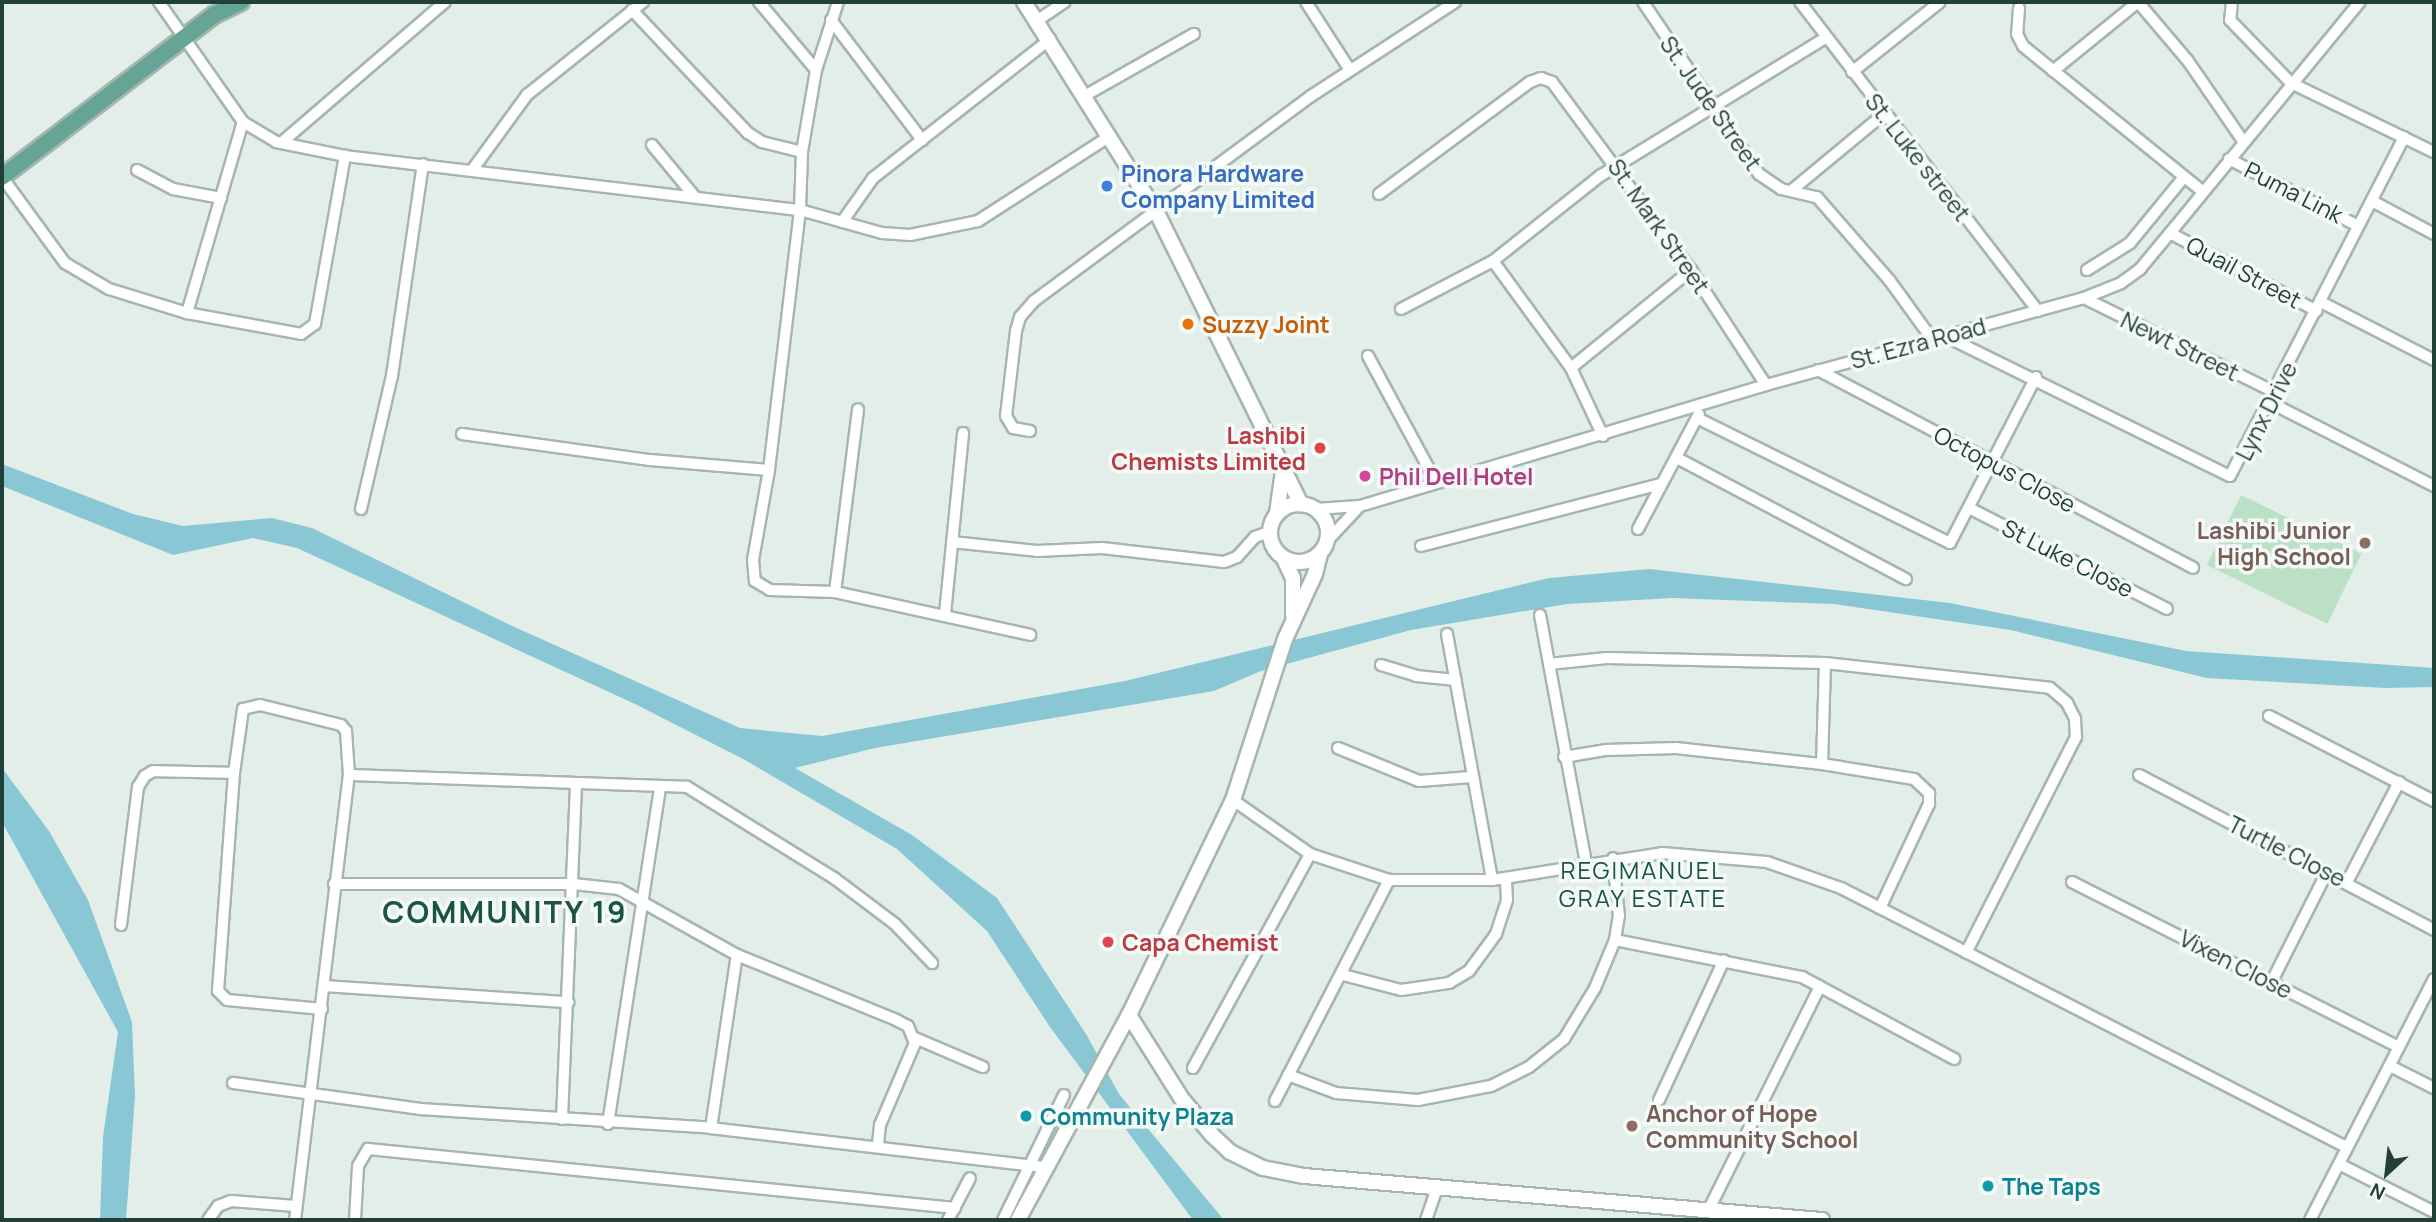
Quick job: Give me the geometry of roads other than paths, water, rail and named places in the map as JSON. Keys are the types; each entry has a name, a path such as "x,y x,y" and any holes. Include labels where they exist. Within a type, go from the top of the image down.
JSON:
{"main road":[{"path":"2,177 229,5"}],"street":[{"path":"159,2 243,122 281,143 345,156 473,169 800,211 911,235 978,221 1110,136"},
{"path":"281,143 445,2"},
{"path":"473,169 527,95 643,2"},
{"path":"759,2 816,70"},
{"path":"838,2 816,70 802,152 800,211 769,470 753,560 755,581 770,590 835,592 945,614 1030,635"},
{"path":"1018,1220 1129,1015 1233,800 1284,639 1315,574 1324,547 1327,523 1308,506 1283,471 1157,213 1086,95 1024,2"},
{"path":"1038,20 1065,2"},
{"path":"1306,2 1350,70"},
{"path":"1030,431 1013,428 1006,416 1020,317 1034,301 1350,70 1455,2"},
{"name":"St. Jude Street","path":"1643,2 1711,107 1759,174 1781,189 1817,197 1890,281 1932,339"},
{"name":"St. Luke street","path":"1800,2 1825,38 2038,311"},
{"path":"1852,72 1940,2"},
{"path":"2053,71 2138,2 2188,61 2243,141"},
{"path":"2232,2 2230,20 2291,82 2434,152"},
{"name":"St. Ezra Road","path":"1308,506 1360,506 1436,482 1604,436 1818,370 2084,298 2121,283 2170,233 2291,82 2360,2"},
{"path":"2019,8 2018,38 2053,71 2202,191"},
{"path":"632,10 748,133 762,142 802,152"},
{"path":"831,20 922,140"},
{"path":"1086,95 1194,34"},
{"path":"1401,309 1493,261 1616,166 1825,38"},
{"path":"842,222 873,178 1049,39"},
{"name":"St. Mark Street","path":"1379,194 1541,78 1552,82 1691,270 1766,385"},
{"path":"1792,190 1885,113"},
{"path":"187,313 243,122"},
{"name":"Lynx Drive","path":"1947,337 2036,377 2227,476 2235,470 2273,398 2404,136"},
{"path":"652,145 695,197"},
{"path":"2,177 65,263 109,289 187,313 300,334 312,331 345,156"},
{"name":"Puma Link","path":"2229,159 2358,226"},
{"path":"361,509 392,376 423,164"},
{"path":"137,170 173,189 221,198"},
{"path":"2087,270 2130,243 2184,177"},
{"path":"2372,201 2434,234"},
{"name":"Quail Street","path":"2170,233 2434,360"},
{"path":"1493,261 1572,368 1604,436"},
{"path":"1572,368 1691,270"},
{"name":"Newt Street","path":"2084,298 2434,486"},
{"path":"1368,356 1436,482"},
{"name":"Octopus Close","path":"1818,370 2193,568"},
{"path":"1697,418 1945,544 1954,540 2036,377"},
{"path":"1638,529 1702,405"},
{"path":"835,592 858,409"},
{"path":"945,614 963,433"},
{"path":"462,434 650,460 769,470"},
{"path":"1677,458 1906,579"},
{"path":"1283,471 1278,513 1269,532 1276,552 1284,559 1293,578 1293,618"},
{"path":"1420,546 1661,484"},
{"path":"1278,513 1308,506"},
{"path":"1284,559 1303,562 1324,547 1360,506"},
{"name":"St Luke Close","path":"1969,508 2167,609"},
{"path":"951,542 1037,551 1102,548 1224,562 1237,557 1255,537 1269,532"},
{"path":"1540,615 1564,757 1586,863"},
{"path":"1447,634 1471,777 1492,880"},
{"path":"1549,664 1606,657 1825,663 2026,682 2050,688 2067,703 2075,719 2076,737 1966,953"},
{"path":"1822,764 1825,663"},
{"path":"1381,665 1416,676 1456,680"},
{"path":"295,1220 313,1093 322,1009 334,884 349,775 345,728 251,704 241,714 234,773 218,992 227,1000 322,1009"},
{"path":"2269,716 2434,801"},
{"path":"1338,748 1419,782 1471,777"},
{"path":"1564,757 1606,750 1675,748 1822,764 1914,779 1929,793 1929,804 1880,908"},
{"path":"121,925 138,786 145,776 153,771 234,773"},
{"path":"349,775 660,787 676,784 713,800 792,850 895,924 932,963"},
{"name":"Turtle Close","path":"2140,775 2434,930"},
{"path":"2347,882 2399,782"},
{"path":"562,1119 574,884 576,783"},
{"path":"608,1124 660,787"},
{"path":"1233,800 1310,854 1389,880 1492,880 1613,858 1701,854 1767,862 1841,888 2346,1147"},
{"path":"1193,1068 1310,854"},
{"path":"1288,1075 1361,1097 1418,1100 1491,1086 1529,1067 1564,1038 1595,988 1615,940 1619,916 1613,858"},
{"path":"2272,981 2327,872"},
{"path":"1343,975 1401,990 1449,983 1469,971 1496,934 1507,900 1506,878"},
{"path":"1275,1101 1343,975 1389,880"},
{"name":"Vixen Close","path":"2072,882 2399,1047"},
{"path":"334,884 574,884 619,889 737,955 896,1020 908,1026 915,1038 983,1067"},
{"path":"1615,940 1777,969 1820,986 1954,1059"},
{"path":"711,1128 737,955"},
{"path":"1659,1100 1724,960"},
{"path":"2310,1220 2434,979"},
{"path":"324,986 568,1002"},
{"path":"1708,1211 1820,986"},
{"path":"1129,1015 1182,1099 1212,1135 1246,1162 1283,1174 1822,1220"},
{"path":"878,1144 880,1125 915,1038"},
{"path":"2390,1066 2434,1088"},
{"path":"233,1083 421,1109 608,1124 711,1128 878,1144 1045,1167"},
{"path":"1003,1220 1064,1095"},
{"path":"355,1220 358,1166 368,1149 955,1208"},
{"path":"2339,1164 2434,1212"},
{"path":"948,1220 970,1178"},
{"path":"1426,1220 1437,1188"},
{"path":"208,1220 218,1206 231,1201 296,1206"}],"water":[{"path":"2,464 133,514 183,526 272,518 312,528 510,625 740,728 822,736 1125,681 1549,578 1649,569 1950,603 2186,651 2434,668 2434,687 2386,688 2207,678 2011,630 1834,604 1672,598 1567,604 1411,630 1261,671 1214,691 875,748 795,768 912,835 997,898 1086,1034 1119,1094 1224,1220 1193,1220 1050,1027 987,931 897,849 745,760 635,704 297,548 253,538 173,555 2,486"},
{"path":"2,768 49,831 88,900 132,1022 135,1096 126,1220 100,1220 103,1137 118,1032 2,822"}],"place":[{"name":"Pinora Hardware Company Limited","path":"1107,186"},
{"name":"Suzzy Joint","path":"1188,324"},
{"name":"Lashibi Chemists Limited","path":"1320,448"},
{"name":"Phil Dell Hotel","path":"1365,476"},
{"name":"Lashibi Junior High School","path":"2365,543"},
{"name":"Capa Chemist","path":"1108,942"},
{"name":"Community Plaza","path":"1026,1116"},
{"name":"Anchor of Hope Community School","path":"1632,1126"},
{"name":"The Taps","path":"1988,1186"}],"district":[{"name":"REGIMANUEL GRAY ESTATE","path":"1643,884"},
{"name":"COMMUNITY 19","path":"505,912"}]}
